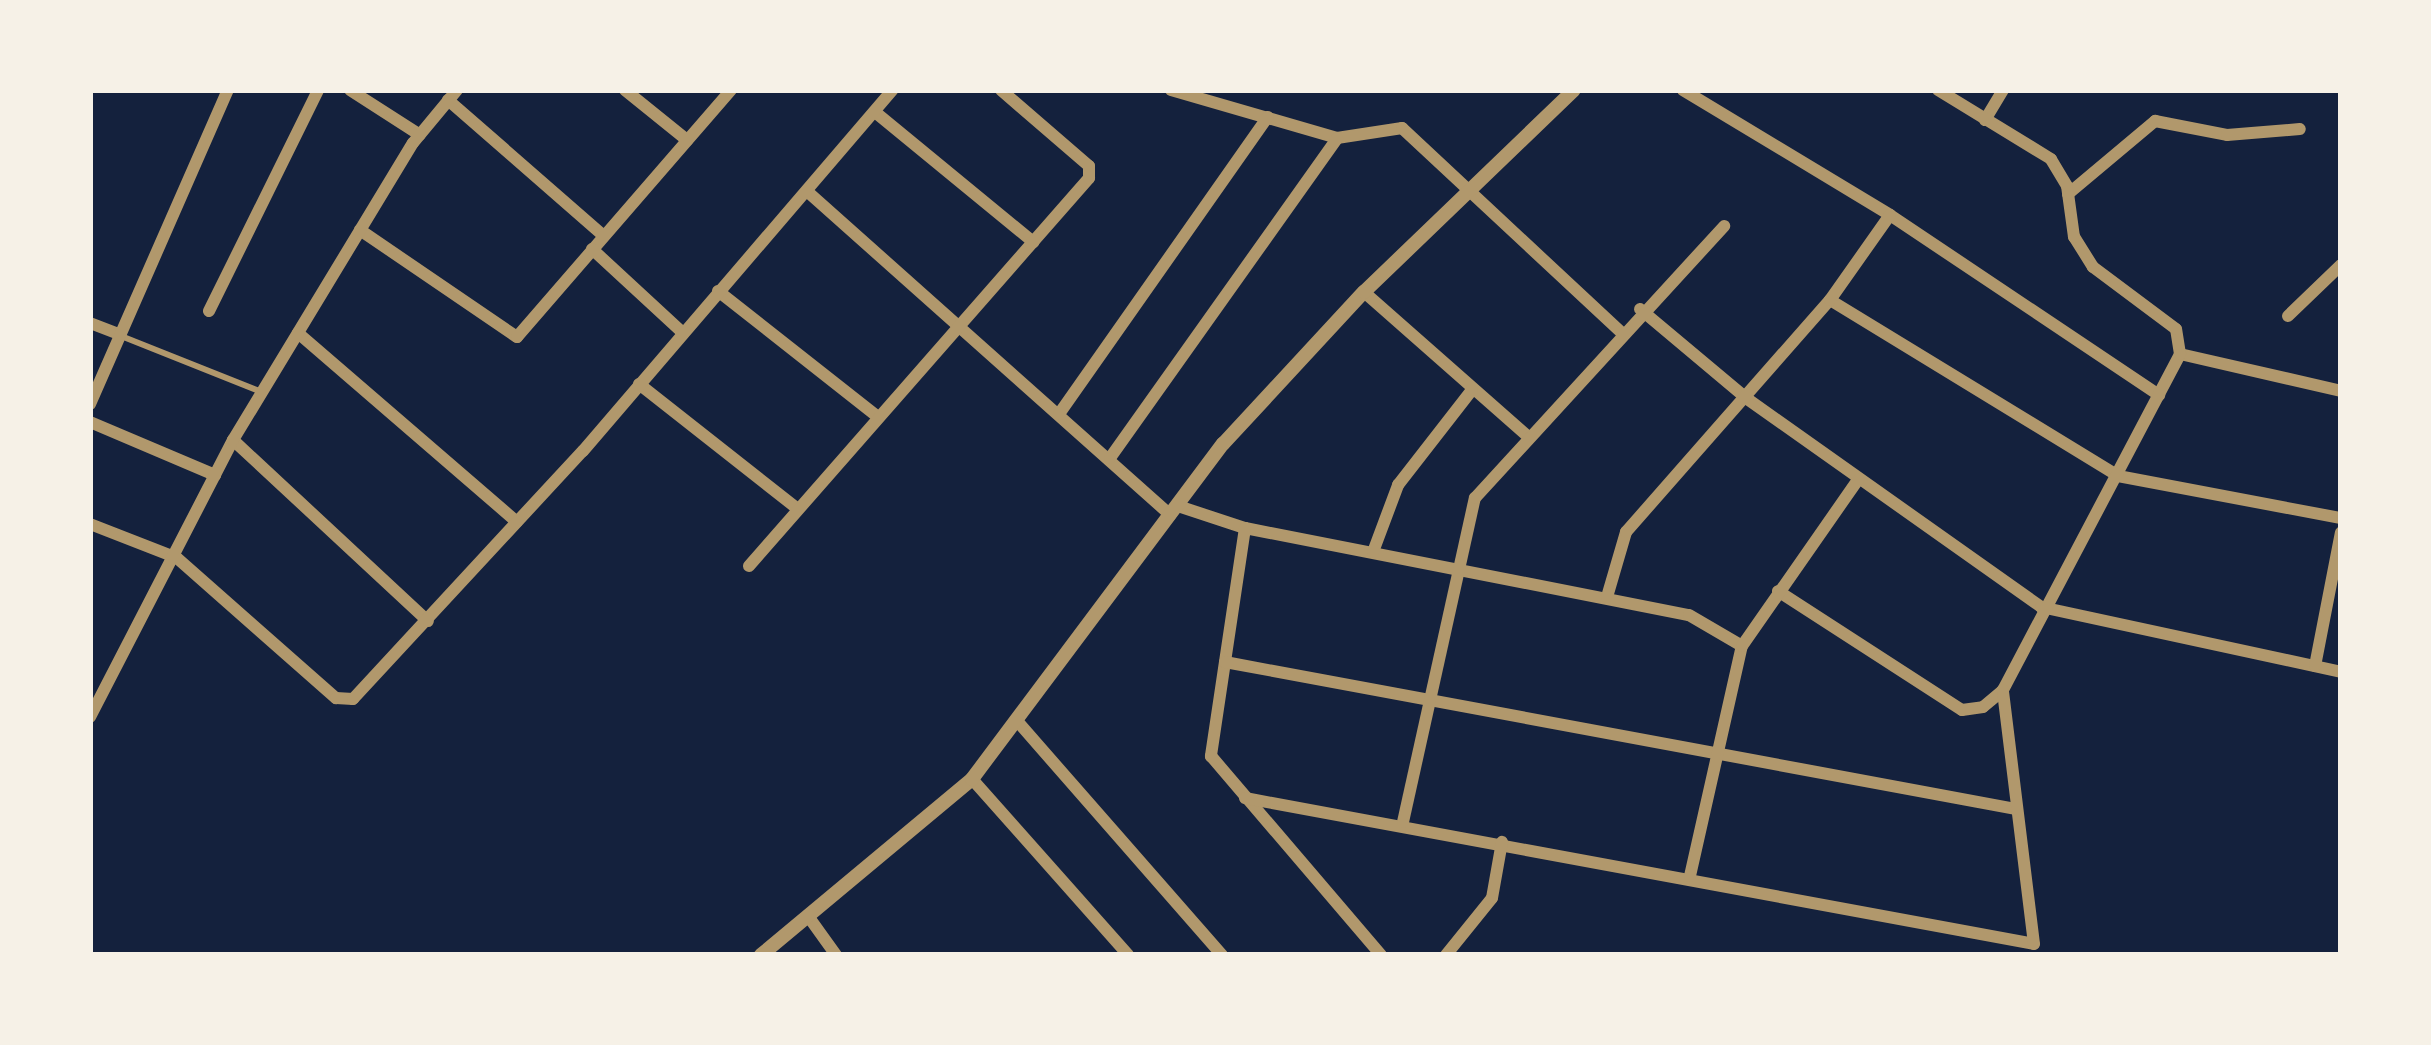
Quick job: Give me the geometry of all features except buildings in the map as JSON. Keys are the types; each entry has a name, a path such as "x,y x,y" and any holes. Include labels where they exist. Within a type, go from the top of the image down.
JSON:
{"street":[{"path":"90,404 228,90"},
{"path":"208,311 318,90"},
{"path":"350,90 420,135"},
{"path":"625,90 687,140"},
{"path":"360,230 513,338 730,90"},
{"path":"90,524 177,558 342,701 428,620 518,522 808,193 892,90"},
{"path":"748,566 1091,170 1000,90"},
{"path":"1171,90 1337,138 1396,126 1473,190 1620,331"},
{"path":"760,955 972,779 1223,443 1364,292 1572,90"},
{"path":"1683,90 1890,215 2159,395"},
{"path":"1778,591 1962,710 1975,711 2003,690 2041,607 2118,476 2180,354 2176,329 2093,267 2074,237 2068,194 2051,159 1938,90"},
{"path":"1985,120 2003,90"},
{"path":"90,717 177,558 233,440 420,135 452,95 603,236"},
{"path":"875,112 1033,242"},
{"path":"1058,414 1268,117"},
{"path":"2068,194 2155,121 2227,135 2300,129"},
{"path":"1110,458 1337,138"},
{"path":"808,193 1175,511 1607,596 1699,618 1742,646"},
{"path":"1607,596 1626,532 1830,301 1890,215"},
{"path":"1403,822 1426,693 1475,498 1640,309 1724,226"},
{"path":"592,249 683,333"},
{"path":"2288,316 2340,266"},
{"path":"718,291 878,416"},
{"path":"1364,292 1526,435"},
{"path":"1830,301 2118,476 2341,518"},
{"path":"1640,309 1746,398 2041,607 2341,672"},
{"path":"90,322 118,334"},
{"path":"298,333 518,522"},
{"path":"2180,354 2341,391"},
{"path":"639,384 798,509"},
{"path":"1373,552 1398,485 1472,390"},
{"path":"90,422 215,475"},
{"path":"233,440 428,620"},
{"path":"1690,876 1742,646 1858,480"},
{"path":"1245,528 1210,749 1245,798 1381,955"},
{"path":"2315,666 2341,532"},
{"path":"1225,662 1426,693 2016,809"},
{"path":"1245,798 1403,822 2034,944 2003,690"},
{"path":"1018,722 1222,955"},
{"path":"972,779 1128,955"},
{"path":"1446,955 1492,898 1502,842"},
{"path":"808,916 836,955"}],"lane":[{"path":"118,334 262,392"}]}
